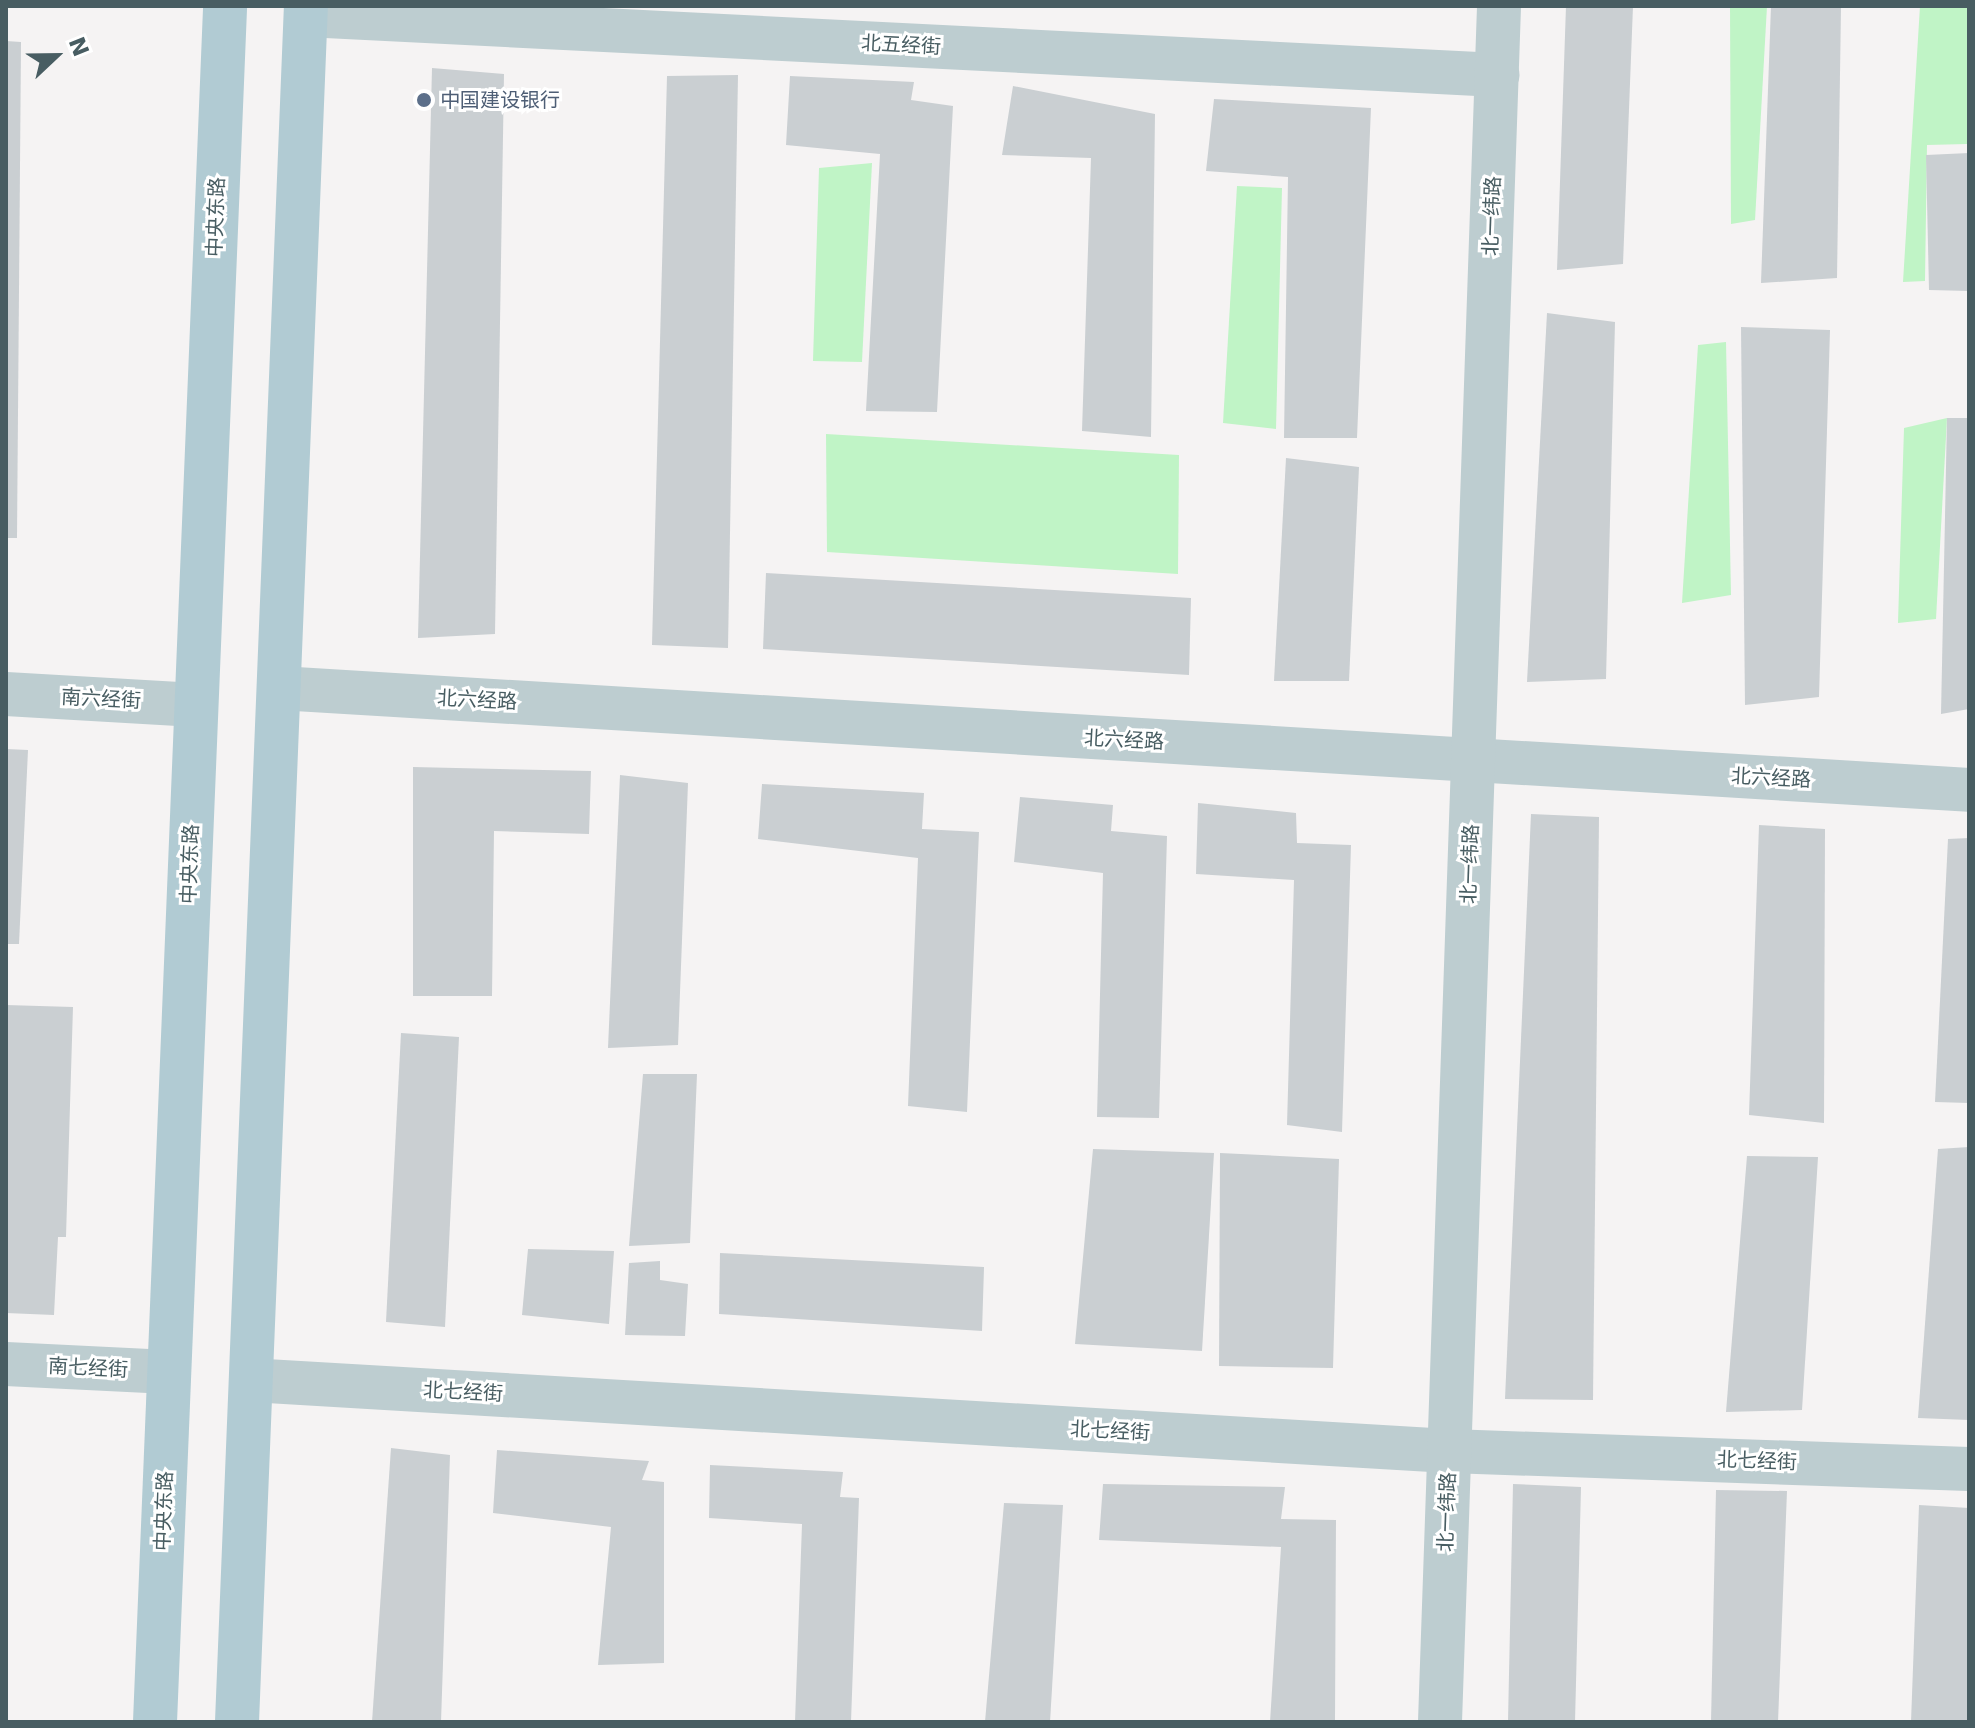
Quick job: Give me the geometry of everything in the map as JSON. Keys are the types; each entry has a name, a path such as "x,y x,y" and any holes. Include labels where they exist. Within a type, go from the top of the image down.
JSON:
{"main road":[{"name":"中央东路","path":"155,1722 225,6"},
{"path":"237,1722 306,10"}],"street":[{"name":"北一纬路","path":"1440,1722 1499,6"},
{"name":"北五经街","path":"306,10 1497,75"},
{"name":"北六经路","path":"279,688 1969,790"},
{"name":"南六经街","path":"6,694 196,705"},
{"name":"南七经街","path":"6,1364 169,1372"},
{"name":"北七经街","path":"251,1380 1449,1451 1969,1469"}],"green space":[{"path":"1730,6 1767,6 1755,220 1731,224"},
{"path":"1920,6 1969,6 1969,118 1967,144 1927,145 1925,281 1903,282"},
{"path":"872,163 862,362 813,361 819,168"},
{"path":"1237,186 1282,188 1276,429 1223,423"},
{"path":"1726,342 1731,595 1682,603 1698,345"},
{"path":"1947,418 1936,619 1898,623 1904,428"},
{"path":"826,434 1179,455 1178,574 827,552"}],"building":[{"path":"1566,6 1633,6 1623,264 1557,270"},
{"path":"1771,6 1841,6 1837,278 1761,283"},
{"path":"6,41 21,42 17,538 6,538"},
{"path":"432,68 504,74 495,634 418,638"},
{"path":"738,75 728,648 652,645 667,76"},
{"path":"790,76 914,82 911,100 953,106 937,412 866,411 880,154 786,145"},
{"path":"1013,86 1155,114 1151,437 1082,431 1091,158 1002,155"},
{"path":"1214,99 1371,108 1357,438 1284,438 1288,177 1206,171"},
{"path":"1969,153 1969,291 1929,290 1926,155"},
{"path":"1547,313 1615,322 1606,679 1527,682"},
{"path":"1741,327 1830,330 1819,697 1745,705"},
{"path":"1947,418 1969,418 1969,709 1941,714"},
{"path":"1286,458 1359,467 1349,681 1274,681"},
{"path":"766,573 1191,598 1189,675 763,649"},
{"path":"6,749 28,750 19,944 6,944"},
{"path":"413,767 591,771 589,834 494,831 492,996 413,996"},
{"path":"620,775 688,783 678,1045 608,1048"},
{"path":"762,784 924,793 922,829 979,832 967,1112 908,1106 918,858 758,839"},
{"path":"1020,797 1113,805 1111,831 1167,836 1159,1118 1097,1117 1103,873 1014,862"},
{"path":"1198,803 1296,813 1297,843 1351,845 1342,1132 1287,1125 1294,880 1196,874"},
{"path":"1531,814 1599,817 1593,1400 1505,1399"},
{"path":"1759,825 1825,829 1824,1123 1749,1115"},
{"path":"1969,838 1969,1103 1935,1102 1948,839"},
{"path":"6,1005 73,1007 66,1237 58,1237 54,1315 6,1313"},
{"path":"401,1033 459,1037 445,1327 386,1322"},
{"path":"643,1074 697,1074 690,1243 629,1246"},
{"path":"1969,1147 1969,1420 1918,1418 1938,1149"},
{"path":"1093,1149 1214,1153 1202,1351 1075,1344"},
{"path":"1220,1153 1339,1159 1333,1368 1219,1366"},
{"path":"1747,1156 1818,1157 1802,1410 1726,1412"},
{"path":"528,1249 614,1251 609,1324 522,1315"},
{"path":"720,1253 984,1267 982,1331 719,1314"},
{"path":"660,1261 660,1280 688,1284 685,1336 625,1335 629,1263"},
{"path":"391,1448 450,1455 441,1722 372,1722"},
{"path":"497,1450 649,1461 642,1480 664,1482 664,1663 598,1665 611,1527 493,1513"},
{"path":"710,1465 843,1472 840,1497 859,1498 851,1722 795,1722 802,1524 709,1518"},
{"path":"1103,1484 1285,1487 1281,1519 1336,1520 1335,1722 1270,1722 1281,1547 1099,1540"},
{"path":"1513,1484 1581,1487 1575,1722 1508,1722"},
{"path":"1716,1490 1787,1491 1778,1722 1711,1722"},
{"path":"1004,1503 1063,1505 1050,1722 985,1722"},
{"path":"1919,1505 1969,1508 1969,1722 1911,1722"}],"place":[{"name":"中国建设银行","path":"424,100"}]}
